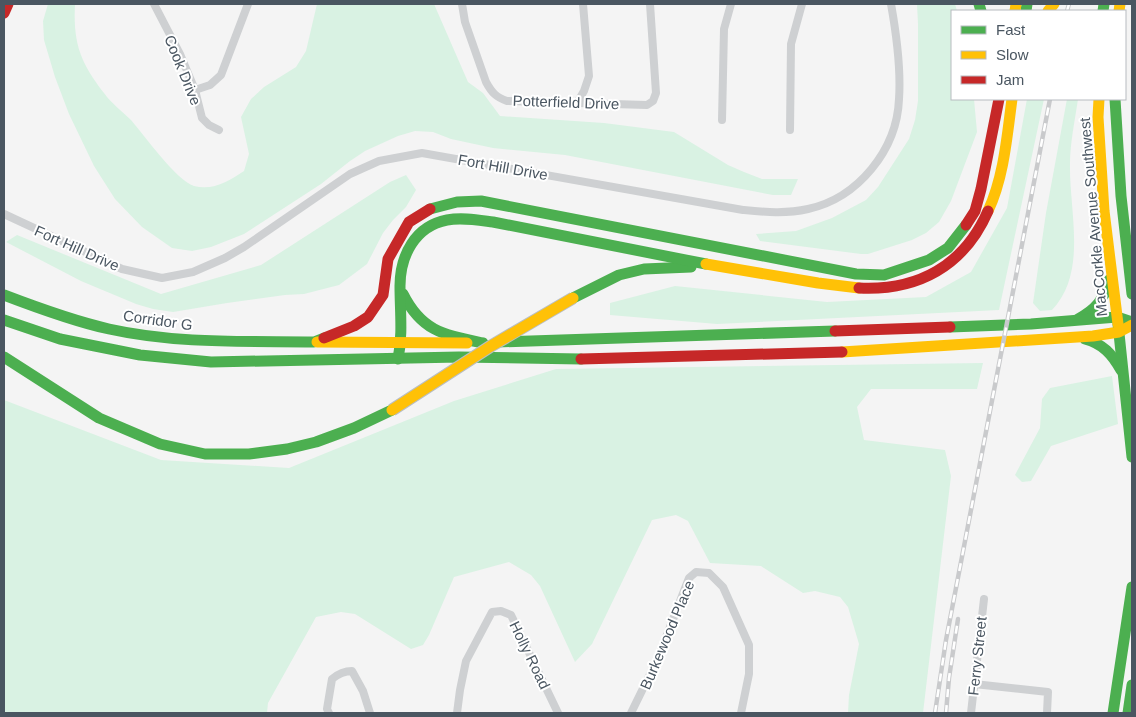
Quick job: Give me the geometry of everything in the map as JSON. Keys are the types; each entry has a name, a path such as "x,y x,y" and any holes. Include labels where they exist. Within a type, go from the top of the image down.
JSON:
{"main road":[{"path":"4,13 8,4"},
{"path":"314,342 343,332 368,317 383,294 388,259 409,222 433,207 457,202 481,201 847,272 884,275 929,260 948,248 963,230 974,211 981,188 997,100"},
{"name":"MacCorkle Avenue Southwest","path":"1099,100 1098,117 1104,211 1132,457"},
{"name":"MacCorkle Avenue Southwest","path":"1115,100 1116,138 1132,294"},
{"path":"398,359 401,263 406,250 415,237 427,226 442,220 462,218 493,222 715,266 848,286 885,288 919,281 963,252 986,218 998,185 1012,103"},
{"path":"398,343 392,278 393,261 400,236"},
{"path":"4,357 98,418 160,444 205,454 249,454 288,449 316,442 354,428 392,410 491,346 573,298 619,275 644,269 715,266"},
{"path":"1074,321 1088,314 1101,303 1108,286 1111,269"},
{"path":"400,286 411,310 425,325 443,334 483,343 1022,325 1117,317 1132,323"},
{"name":"Corridor G","path":"4,295 52,313 110,329 188,340 483,343"},
{"path":"4,320 60,339 140,355 211,362 459,358 561,359 829,353 1076,337 1119,332 1132,323"},
{"path":"1076,337 1093,341 1110,351 1124,379"},
{"path":"1113,713 1132,587"},
{"path":"1128,713 1132,685"}],"street":[{"name":"Cook Drive","path":"154,4 180,54 195,90 202,118 209,125 219,130"},
{"path":"195,90 210,85 221,75 248,4"},
{"name":"Potterfield Drive","path":"462,4 465,22 486,82 491,92 498,98 508,101 646,105 653,101 656,93 650,4"},
{"path":"577,103 584,91 589,76 584,4"},
{"path":"722,120 724,29 730,4"},
{"path":"790,130 791,44 802,4"},
{"name":"Fort Hill Drive","path":"4,214 122,269 162,278 193,272 244,247 350,174 379,161 422,153 743,210 785,212 809,209 835,199 860,182 878,160 892,134 899,100 899,81 891,4"},
{"name":"Burkewood Place","path":"631,713 658,658 688,578 696,572 709,574 723,587 749,645 749,674 741,713"},
{"name":"Ferry Street","path":"971,713 984,599"},
{"name":"Holly Road","path":"458,713 460,690 466,661 492,612 501,611 510,615 558,713"},
{"path":"329,713 327,709 332,679 342,673 352,671 358,680 370,713"},
{"path":"974,684 1048,692 1047,713"}],"green space":[{"path":"48,4 75,4 75,26 78,46 92,77 113,104 131,120 170,167 194,186 214,186 244,171 249,154 241,117 251,99 264,87 296,67 306,51 317,4 434,4 468,82 483,93 500,116 604,123 674,132 728,165 762,179 798,179 791,195 773,195 565,155 493,148 451,139 433,132 415,131 398,136 365,151 321,184 244,234 211,247 192,251 172,248 142,227 115,199 94,166 69,114 44,40 43,21"},
{"path":"917,4 955,4 957,10 951,10 951,100 974,100 977,132 951,201 939,222 926,233 912,240 868,254 760,241 756,234 796,231 832,218 866,200 878,187 909,139 915,120 918,101"},
{"path":"1027,100 1044,100 999,310 717,324 610,315 610,303 675,286 827,302 926,297 971,272 1007,208"},
{"path":"1067,100 1078,100 1070,156 1074,240 1070,278 1063,295 1052,310 1040,311 1033,303 1046,213"},
{"path":"406,175 416,190 406,207 383,233 367,264 339,285 304,294 285,295 173,312 153,309 136,304 81,281 6,242 17,235 161,294 261,265 390,182"},
{"path":"983,363 977,389 871,389 857,407 864,440 945,450 951,476 923,713 848,713 849,695 859,644 848,607 840,597 815,591 803,593 761,566 710,563 688,521 676,515 652,520 592,644 575,662 540,586 531,575 509,562 454,577 429,635 423,645 411,649 355,614 341,612 316,617 268,703 267,713 4,713 4,400 161,460 289,468 454,401 556,369"},
{"path":"1112,376 1118,424 1051,446 1031,481 1022,482 1015,475 1040,428 1042,399 1050,388"}],"railway":[{"path":"1067,10 1069,4"},
{"path":"935,713 946,640 1050,100"},
{"path":"946,713 958,619"}],"traffic: fast":[{"path":"979,4 981,10"},
{"path":"1026,10 1027,4"},
{"path":"1103,10 1104,4"},
{"path":"1115,100 1121,196 1132,294"},
{"path":"430,209 457,202 481,201 856,274 884,275 929,260 948,248 966,225"},
{"path":"398,359 401,332 400,286 403,264 406,254 418,236 436,223 458,219 493,222 706,264"},
{"path":"573,298 619,275 644,269 691,267"},
{"path":"1078,319 1089,312 1102,298 1109,280"},
{"path":"403,294 418,317 436,330 483,343"},
{"path":"4,295 82,322 134,334 185,339 237,341 314,342 324,338"},
{"path":"950,327 1031,324 1117,317 1132,322"},
{"path":"4,320 60,339 140,355 211,362 459,357 581,359"},
{"path":"1118,324 1132,457"},
{"path":"497,342 835,331"},
{"path":"1085,339 1106,350 1121,370"},
{"path":"4,357 99,418 160,444 205,454 249,454 287,449 316,442 354,428 392,410"},
{"path":"1113,713 1132,587"},
{"path":"1128,713 1132,685"}],"traffic: slow":[{"path":"1015,10 1016,4"},
{"path":"1049,10 1054,4"},
{"path":"1119,10 1120,4"},
{"path":"988,211 998,184 1012,100"},
{"path":"1099,100 1098,117 1104,211 1118,324"},
{"path":"706,264 859,288"},
{"path":"392,410 491,346 573,298"},
{"path":"842,352 1093,336 1119,332 1132,325"},
{"path":"317,342 467,343"}],"traffic: jam":[{"path":"4,13 8,4"},
{"path":"966,225 975,211 981,189 999,100"},
{"path":"324,338 354,326 368,317 383,295 388,259 409,222 430,209"},
{"path":"859,288 901,285 937,271 966,247 988,211"},
{"path":"835,331 950,327"},
{"path":"581,359 842,352"}]}
